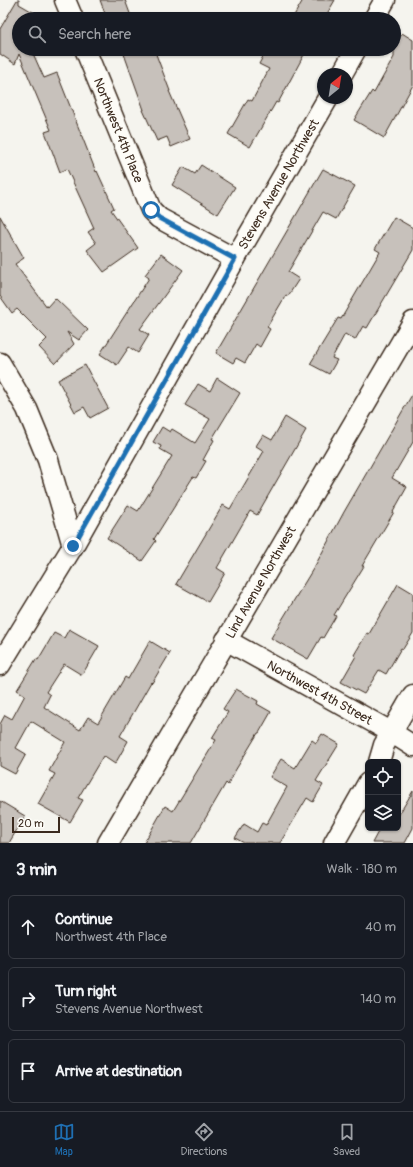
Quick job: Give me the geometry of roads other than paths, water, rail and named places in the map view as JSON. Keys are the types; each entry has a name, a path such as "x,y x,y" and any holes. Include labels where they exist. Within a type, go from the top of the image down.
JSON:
{"street":[{"path":"65,0 70,12"},
{"path":"378,12 384,0"},
{"name":"Northwest 4th Place","path":"88,56 151,210 159,218 235,259"},
{"path":"345,68 352,56"},
{"name":"Stevens Avenue Northwest","path":"0,665 73,546 325,104"},
{"name":"Lind Avenue Northwest","path":"108,843 413,322"},
{"path":"0,364 27,409 48,460 73,546"},
{"name":"Northwest 4th Street","path":"226,640 391,732 413,746"},
{"path":"380,759 384,745 413,695"},
{"path":"334,843 365,788"}]}
